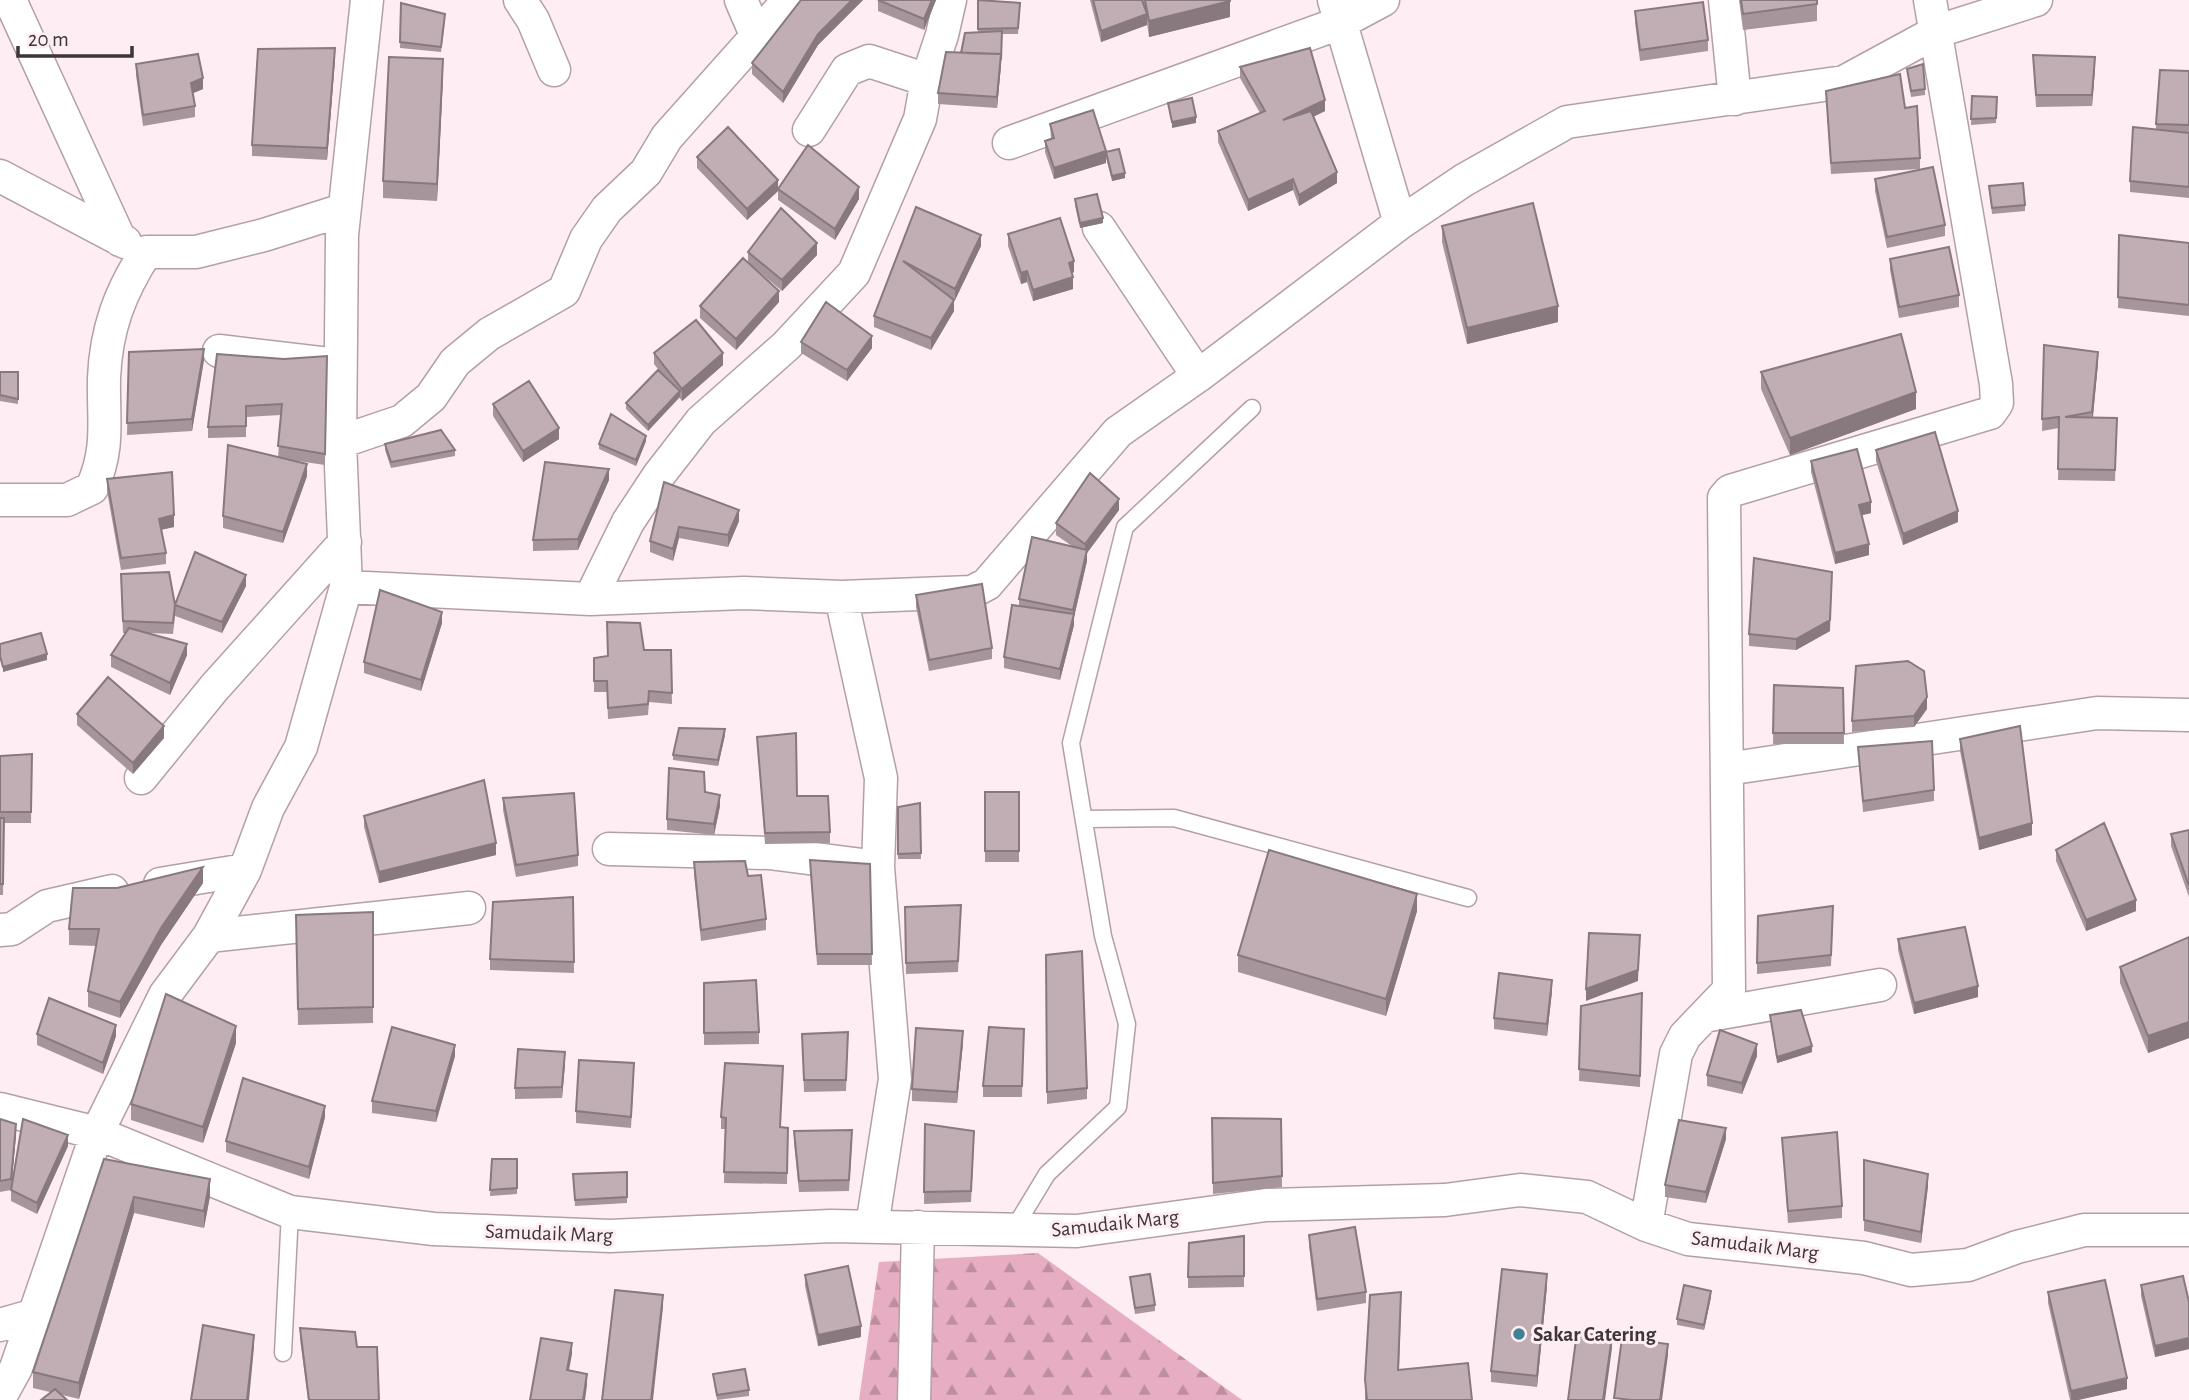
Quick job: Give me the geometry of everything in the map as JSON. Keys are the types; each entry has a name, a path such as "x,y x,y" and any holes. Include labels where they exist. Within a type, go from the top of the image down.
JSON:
{"street":[{"path":"0,500 68,500 92,488 103,463 104,376 110,329 133,246 10,0"},
{"path":"0,1397 16,1368 97,1133 165,995 209,936 245,870 268,808 301,747 346,587 341,442 344,210 367,0"},
{"path":"520,0 533,20 554,70"},
{"path":"741,0 757,37"},
{"path":"341,442 402,421 431,397 455,362 489,334 564,291 586,239 607,209 646,172 667,137 789,0"},
{"path":"590,599 628,522 701,421 786,345 854,273 920,119 927,80 950,0"},
{"path":"1009,143 1337,12 1383,0"},
{"path":"1725,0 1735,99"},
{"path":"1646,1225 1676,1054 1685,1036 1729,990 1724,498 1730,491 1990,413 1997,403 1938,31 1930,0"},
{"path":"346,587 590,599 744,593 841,597 972,592 986,584 1118,432 1198,376 1400,223 1464,180 1567,122 1844,82 1938,31 2036,0"},
{"path":"1337,12 1400,223"},
{"path":"809,130 847,70 869,61 927,80"},
{"path":"0,176 133,246 197,252 344,210"},
{"path":"1099,228 1198,376"},
{"path":"219,351 341,366"},
{"path":"141,778 214,688 345,542"},
{"path":"841,597 881,778 878,867 895,1079 872,1226"},
{"path":"1727,769 2097,713 2189,715"},
{"path":"609,849 769,853 878,867"},
{"path":"0,930 12,929 47,906 65,901 245,870"},
{"path":"209,936 469,908"},
{"path":"1704,1016 1880,985"},
{"name":"Samudaik Marg","path":"0,1109 97,1133 290,1212 434,1229 610,1236 872,1226 1077,1231 1266,1205 1444,1200 1520,1190 1587,1197 1646,1225 1688,1239 1864,1258 1911,1270 1968,1265 2017,1247 2084,1230 2189,1230"},
{"path":"914,1400 918,1227"},
{"path":"0,1325 35,1315"}],"lane":[{"path":"1013,1230 1047,1174 1118,1107 1127,1024 1103,936 1071,743 1125,527 1252,408"},
{"path":"1084,819 1174,818 1468,898"},
{"path":"283,1353 290,1212"}],"green space":[{"path":"1038,1253 1242,1400 859,1400 879,1262"}],"building":[{"path":"801,0 852,0 818,34 783,92 752,63"},
{"path":"878,0 932,0 924,19"},
{"path":"978,0 1020,3 1018,28 978,29"},
{"path":"1093,0 1142,0 1147,14 1101,31"},
{"path":"1145,0 1230,0 1230,1 1149,21"},
{"path":"1741,0 1817,0 1817,4 1743,14"},
{"path":"1703,2 1708,40 1640,50 1635,11"},
{"path":"401,3 445,14 441,47 400,42"},
{"path":"1002,31 1001,60 1001,54 961,53 965,33"},
{"path":"335,48 327,148 252,145 258,49"},
{"path":"1310,48 1325,100 1283,120 1311,111 1337,172 1299,195 1293,179 1248,200 1218,131 1265,111 1240,67"},
{"path":"946,52 1001,54 997,97 938,93"},
{"path":"198,54 203,78 191,83 195,106 143,115 136,64"},
{"path":"2033,55 2095,57 2092,95 2036,95"},
{"path":"389,57 443,59 437,184 383,181"},
{"path":"1923,64 1925,89 1911,91 1907,69"},
{"path":"2160,70 2189,71 2189,125 2156,124"},
{"path":"1900,74 1905,108 1917,106 1920,158 1831,163 1826,91"},
{"path":"1972,96 1997,97 1996,118 1971,119"},
{"path":"1192,98 1196,117 1172,122 1168,103"},
{"path":"1093,110 1106,151 1054,168 1045,141 1054,138 1050,124"},
{"path":"728,127 778,180 747,209 697,157"},
{"path":"2133,127 2189,133 2189,187 2130,181"},
{"path":"808,145 859,187 835,229 778,189"},
{"path":"1119,149 1125,173 1112,176 1106,152"},
{"path":"1933,167 1945,225 1887,237 1875,179"},
{"path":"2023,183 2025,205 1992,208 1989,186"},
{"path":"1097,194 1103,218 1080,223 1075,199"},
{"path":"1533,203 1558,306 1467,328 1442,226"},
{"path":"916,207 981,235 955,289 903,261 954,300 931,338 874,316"},
{"path":"781,208 817,243 782,280 748,252"},
{"path":"1060,218 1074,261 1069,263 1073,277 1033,290 1027,271 1021,273 1008,234"},
{"path":"2119,235 2189,243 2189,305 2118,297"},
{"path":"1949,247 1959,295 1899,307 1890,259"},
{"path":"743,258 779,291 736,339 700,306"},
{"path":"826,302 872,336 847,370 801,342"},
{"path":"696,320 723,353 682,389 654,353"},
{"path":"1901,334 1916,392 1790,438 1761,372"},
{"path":"2044,345 2098,352 2092,412 2065,417 2117,418 2115,470 2058,469 2059,417 2042,419"},
{"path":"204,349 192,419 127,423 129,352"},
{"path":"217,354 284,359 327,356 325,454 278,446 282,404 246,406 246,426 208,427"},
{"path":"658,370 680,391 648,425 626,403"},
{"path":"0,372 18,372 18,399 0,395"},
{"path":"529,381 559,428 523,451 493,404"},
{"path":"611,414 646,436 636,460 599,444"},
{"path":"441,430 455,450 391,462 385,444"},
{"path":"1935,432 1958,511 1903,534 1876,450"},
{"path":"228,445 307,464 283,532 223,516"},
{"path":"1857,449 1871,502 1859,505 1869,544 1835,553 1811,461"},
{"path":"545,462 609,469 578,539 533,540"},
{"path":"172,472 174,515 159,519 166,553 121,558 107,479"},
{"path":"1090,473 1119,499 1085,544 1056,523"},
{"path":"664,482 739,510 728,535 679,527 673,549 650,541"},
{"path":"1032,537 1087,550 1073,610 1019,599"},
{"path":"195,552 246,575 222,622 175,605"},
{"path":"1754,558 1832,572 1830,620 1796,639 1749,634"},
{"path":"169,572 175,605 173,623 123,621 121,574"},
{"path":"982,584 992,648 929,660 916,595"},
{"path":"380,590 442,612 421,680 364,662"},
{"path":"1012,605 1074,614 1060,669 1004,657"},
{"path":"607,622 640,623 644,650 671,650 672,693 649,691 648,704 608,708 607,681 594,681 594,658 608,656"},
{"path":"129,628 187,644 170,683 111,655"},
{"path":"41,633 47,654 3,667 0,644"},
{"path":"1908,661 1924,671 1927,697 1914,716 1852,721 1856,666"},
{"path":"108,677 164,726 133,763 77,714"},
{"path":"1774,685 1843,688 1844,733 1773,733"},
{"path":"2020,726 2032,823 1979,838 1960,739"},
{"path":"679,728 725,729 718,760 673,755"},
{"path":"796,733 797,796 828,796 830,832 765,833 757,737"},
{"path":"1932,741 1934,790 1863,801 1858,747"},
{"path":"32,754 31,812 0,812 0,756"},
{"path":"669,768 704,772 705,792 720,795 714,824 667,819"},
{"path":"484,780 496,843 379,872 364,816"},
{"path":"985,792 1019,792 1019,851 985,851"},
{"path":"574,793 578,855 516,865 503,798"},
{"path":"920,803 921,853 898,854 898,807"},
{"path":"0,818 4,818 3,884 0,884"},
{"path":"2104,823 2136,900 2086,920 2056,850"},
{"path":"2189,830 2189,886 2171,834"},
{"path":"1269,850 1417,894 1386,999 1238,955"},
{"path":"810,860 870,864 872,954 817,954"},
{"path":"745,861 748,876 761,875 766,919 701,930 694,862"},
{"path":"203,867 161,928 120,1002 88,991 99,929 69,929 73,888 117,888"},
{"path":"573,897 574,962 490,959 493,902"},
{"path":"961,905 958,961 906,963 905,907"},
{"path":"1833,906 1831,955 1757,963 1758,916"},
{"path":"373,912 373,1007 298,1009 296,915"},
{"path":"1965,927 1978,986 1914,1003 1898,939"},
{"path":"1589,933 1640,935 1638,970 1586,989"},
{"path":"2189,937 2189,1022 2148,1036 2120,967"},
{"path":"1082,951 1087,1088 1047,1092 1046,955"},
{"path":"1499,973 1552,980 1547,1024 1494,1018"},
{"path":"756,980 759,1032 704,1033 704,983"},
{"path":"1642,993 1640,1076 1579,1069 1581,1006"},
{"path":"166,994 236,1026 203,1127 131,1104"},
{"path":"49,998 116,1025 103,1063 37,1034"},
{"path":"1801,1010 1812,1046 1777,1057 1770,1015"},
{"path":"392,1027 455,1045 436,1111 372,1101"},
{"path":"989,1027 1024,1029 1022,1086 983,1086"},
{"path":"916,1028 963,1031 957,1092 912,1089"},
{"path":"1720,1030 1757,1044 1742,1083 1707,1075"},
{"path":"848,1032 846,1080 804,1080 802,1034"},
{"path":"518,1049 565,1052 562,1087 515,1088"},
{"path":"579,1060 634,1063 631,1117 576,1111"},
{"path":"725,1063 783,1066 780,1127 788,1128 787,1173 724,1172 726,1118 721,1117"},
{"path":"243,1078 325,1106 309,1167 226,1141"},
{"path":"1212,1118 1281,1119 1282,1176 1213,1183"},
{"path":"0,1119 16,1124 11,1179 0,1181"},
{"path":"23,1119 68,1135 37,1203 11,1190"},
{"path":"1679,1120 1726,1128 1706,1192 1665,1185"},
{"path":"925,1124 974,1131 971,1191 924,1192"},
{"path":"852,1130 849,1180 799,1181 794,1131"},
{"path":"1837,1132 1842,1206 1788,1211 1782,1138"},
{"path":"104,1159 210,1179 204,1211 134,1197 79,1383 33,1372"},
{"path":"492,1159 517,1159 517,1188 490,1190"},
{"path":"1864,1160 1928,1174 1921,1232 1864,1220"},
{"path":"627,1172 627,1197 575,1200 573,1174"},
{"path":"1355,1227 1366,1292 1317,1299 1309,1235"},
{"path":"1244,1236 1244,1276 1188,1277 1189,1243"},
{"path":"848,1266 861,1326 818,1335 805,1275"},
{"name":"Sakar Catering","path":"1502,1269 1547,1274 1537,1376 1491,1371"},
{"path":"1150,1274 1155,1305 1135,1308 1130,1277"},
{"path":"2183,1276 2189,1302 2189,1338 2155,1346 2141,1285"},
{"path":"2105,1280 2127,1378 2071,1391 2048,1292"},
{"path":"1684,1285 1711,1291 1704,1325 1677,1319"},
{"path":"615,1290 663,1295 651,1400 602,1400"},
{"path":"1401,1292 1398,1370 1468,1363 1472,1400 1367,1400 1365,1379 1370,1295"},
{"path":"203,1325 254,1335 247,1400 191,1400"},
{"path":"300,1328 355,1332 357,1347 377,1347 379,1400 309,1400"},
{"path":"1577,1332 1612,1337 1603,1400 1568,1400"},
{"path":"541,1338 572,1343 567,1370 587,1374 583,1400 530,1400"},
{"path":"1622,1338 1668,1344 1660,1400 1614,1398"},
{"path":"745,1369 749,1390 717,1395 713,1374"},
{"path":"55,1389 67,1400 41,1400"}],"place":[{"name":"Sakar Catering","path":"1519,1334"}]}
